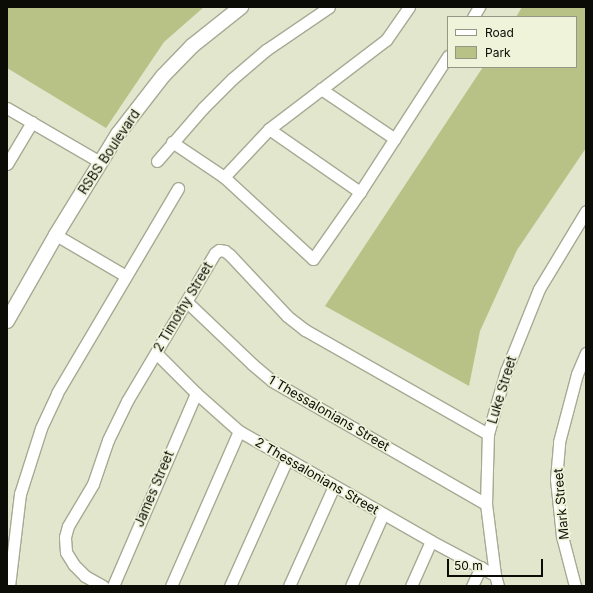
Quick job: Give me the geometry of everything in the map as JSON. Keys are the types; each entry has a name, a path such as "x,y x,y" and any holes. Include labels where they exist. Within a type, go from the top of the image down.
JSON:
{"street":[{"name":"RSBS Boulevard","path":"7,321 56,235 118,134 163,76 192,46 241,7"},
{"path":"157,161 172,142 227,84 260,55 329,7"},
{"path":"224,177 269,129 386,40 409,7"},
{"path":"474,16 479,7"},
{"path":"172,142 224,177 314,259 395,139 447,58"},
{"path":"321,89 395,139"},
{"path":"7,108 100,162"},
{"path":"7,164 32,122"},
{"path":"269,129 360,192"},
{"path":"9,586 20,494 41,428 58,393 178,188"},
{"name":"Luke Street","path":"498,586 495,575 486,504 488,434 506,371 539,289 586,211"},
{"path":"56,235 126,276"},
{"name":"2 Timothy Street","path":"103,586 85,576 74,565 66,552 65,537 68,526 93,484 117,420 215,254 219,250 225,251 287,316 305,330 488,434"},
{"name":"1 Thessalonians Street","path":"187,302 272,381 486,504"},
{"name":"2 Thessalonians Street","path":"156,353 196,393 239,431 383,514 495,575"},
{"name":"Mark Street","path":"575,586 562,536 556,479 559,442 577,374 586,353"},
{"name":"James Street","path":"113,586 196,393"},
{"path":"171,586 239,431"},
{"path":"230,586 287,459"},
{"path":"289,586 334,486"},
{"path":"351,586 383,514"},
{"path":"410,586 431,541"},
{"path":"472,586 481,567"}],"green space":[{"path":"7,7 204,7 164,42 106,128 7,68"},
{"path":"522,7 586,7 586,148 517,250 480,331 469,386 325,306 482,68 577,68 577,16 517,16"}]}
